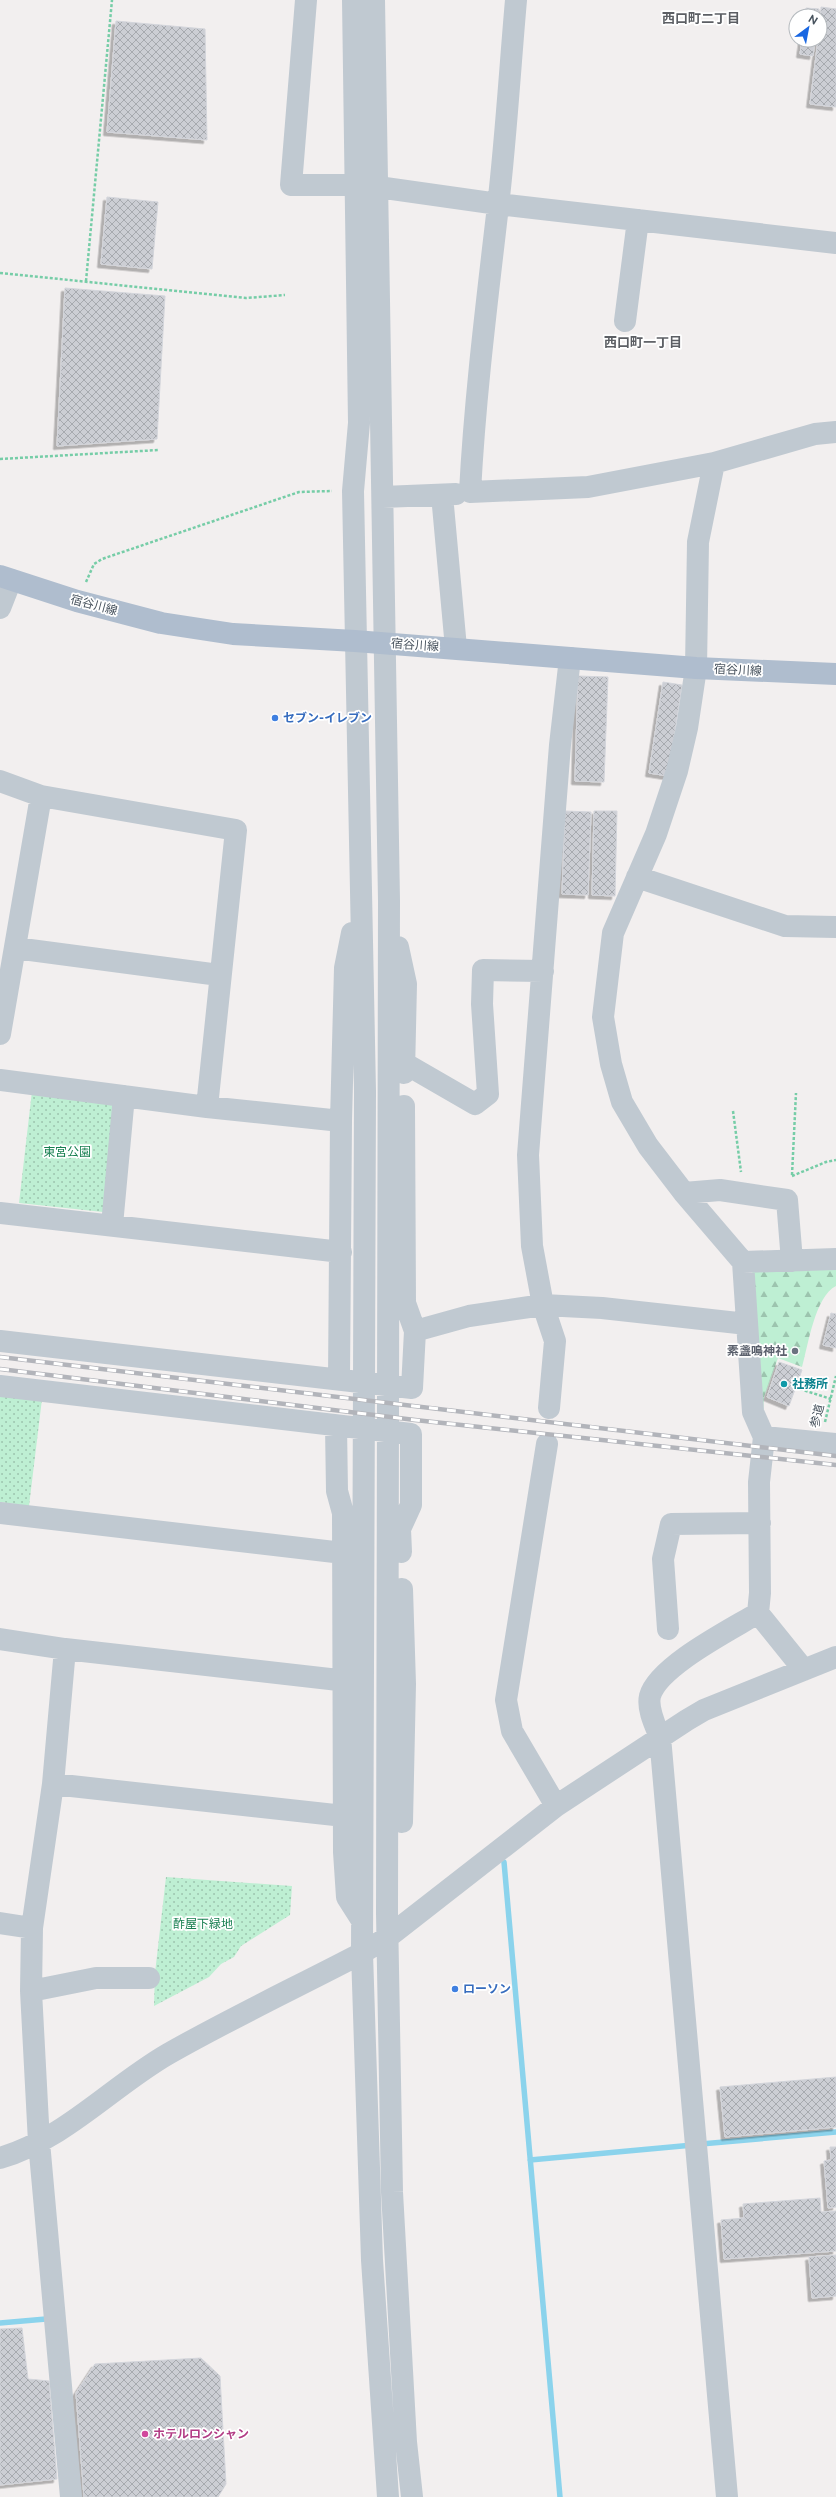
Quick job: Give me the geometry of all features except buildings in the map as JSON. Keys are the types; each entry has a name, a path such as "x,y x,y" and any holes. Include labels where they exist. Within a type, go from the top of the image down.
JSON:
{"main road":[{"name":"宿谷川線","path":"5,578 77,601 161,623 233,634 456,648 696,668 836,674"}],"street":[{"path":"306,0 291,185 356,185"},
{"path":"353,0 359,423 352,490 365,1091 362,1953 372,2260 388,2497"},
{"path":"374,0 389,901 387,1913 392,2192 406,2442 412,2497"},
{"path":"470,492 473,422 483,323 498,204 516,0"},
{"path":"378,187 498,204 836,243"},
{"path":"625,321 638,220"},
{"path":"383,497 588,487 714,463 815,434 836,432"},
{"path":"714,463 698,542 696,668 687,728 677,771 656,834 613,933 603,1017 611,1064 622,1102 648,1146 684,1193 742,1262 753,1412 764,1436 759,1482 760,1523 758,1613 804,1670"},
{"path":"442,495 456,648"},
{"path":"0,608 5,578"},
{"path":"549,1408 555,1341 543,1305 532,1246 528,1155 560,745 570,658"},
{"path":"0,780 41,796 236,830 219,975 207,1107"},
{"path":"0,1034 41,796"},
{"path":"637,877 785,926 836,926"},
{"path":"339,1379 341,1121 346,968 360,896"},
{"path":"0,1340 412,1388 415,1331 406,1304 404,1063 406,984 389,901"},
{"path":"15,948 219,975"},
{"path":"404,1063 475,1104 488,1094 482,1004 483,970 543,971"},
{"path":"0,1080 207,1107 341,1121"},
{"path":"112,1225 124,1096"},
{"path":"684,1193 720,1190 743,1195 787,1200 792,1261"},
{"path":"0,1213 341,1252"},
{"path":"742,1262 836,1259"},
{"path":"415,1331 469,1316 543,1305 602,1308 747,1324"},
{"path":"0,1386 411,1434 411,1505 400,1529 400,1886 387,1913"},
{"path":"336,1426 337,1490 343,1513 348,1682 344,1816 347,1897 362,1922"},
{"path":"764,1436 830,1436"},
{"path":"547,1444 506,1700 512,1730 556,1806"},
{"path":"0,1513 343,1552"},
{"path":"668,1630 663,1559 671,1524 760,1523"},
{"path":"727,2497 660,1737 650,1702 651,1694 659,1681 679,1662 758,1613"},
{"path":"0,1639 348,1682 401,1684"},
{"path":"65,1648 53,1784 32,1928 31,1991 39,2142 71,2497"},
{"path":"0,2158 39,2142 79,2117 167,2055 362,1953 388,1937 556,1806 660,1737 704,1710 836,1657"},
{"path":"53,1784 344,1816"},
{"path":"0,1923 32,1928"},
{"path":"31,1991 96,1978 149,1978"}],"path":[{"path":"86,281 112,0"},
{"path":"0,272 246,298 285,295"},
{"path":"0,459 159,450"},
{"path":"77,601 94,564 102,559 299,492 352,490"},
{"path":"787,1200 792,1175 796,1093"},
{"path":"733,1111 743,1195"},
{"path":"792,1175 836,1160"},
{"name":"参道","path":"830,1436 830,1399 836,1376"},
{"name":"参道","path":"800,1389 830,1399"}],"green space":[{"name":"東宮公園","path":"32,1091 115,1101 103,1212 19,1203"},
{"path":"836,1266 836,1286 829,1291 818,1310 813,1322 802,1367 778,1358 764,1397 763,1415 752,1268"},
{"path":"0,1394 42,1399 29,1506 0,1502"},
{"name":"酢屋下緑地","path":"166,1877 292,1886 290,1915 241,1946 234,1957 221,1964 209,1977 154,2006 155,1973"}],"waterway":[{"path":"504,1862 560,2497"},
{"path":"701,2144 836,2132"},
{"path":"530,2160 693,2145"},
{"path":"0,2323 46,2319"}],"railway":[{"path":"0,1357 836,1456"},
{"path":"0,1369 415,1420 836,1465"}],"place":[{"name":"セブン-イレブン","path":"275,718"},
{"name":"素盞鳴神社","path":"795,1351"},
{"name":"社務所","path":"784,1384"},
{"name":"ローソン","path":"455,1989"},
{"name":"ホテルロンシャン","path":"145,2434"}],"district":[{"name":"西口町二丁目","path":"701,18"},
{"name":"西口町一丁目","path":"643,342"}]}
